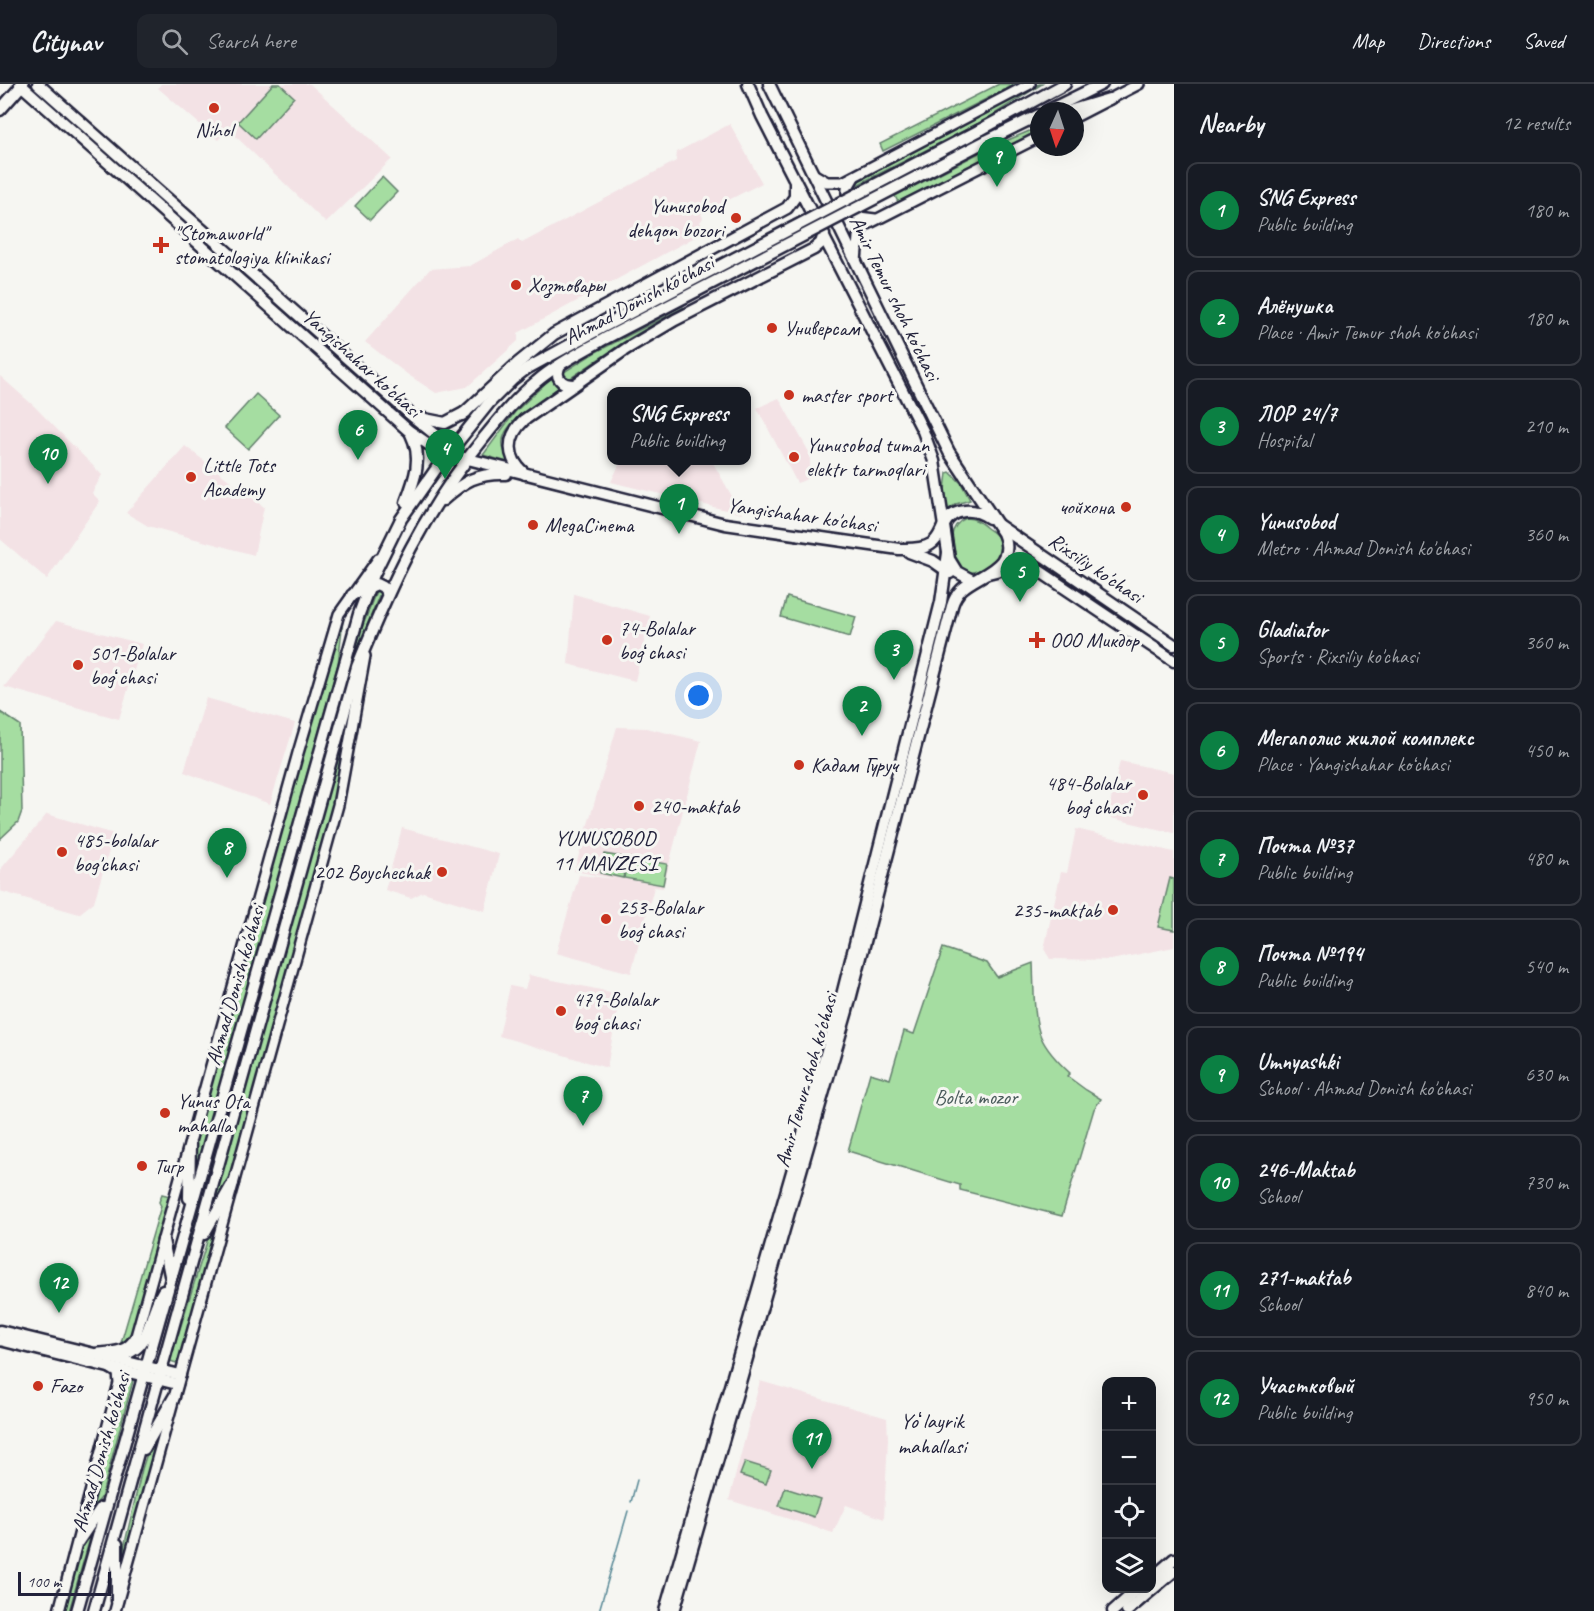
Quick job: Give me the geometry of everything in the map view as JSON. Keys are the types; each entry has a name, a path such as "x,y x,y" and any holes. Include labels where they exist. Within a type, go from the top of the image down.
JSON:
{"main road":[{"name":"Yangishahar ko‘chasi","path":"22,84 409,431 428,444 450,451"},
{"path":"0,110 22,84"},
{"name":"Yangishahar ko‘chasi","path":"38,84 411,415"},
{"name":"Amir Temur shoh ko'chasi","path":"748,84 929,446 934,461 948,553 956,571 970,579"},
{"name":"Amir Temur shoh ko'chasi","path":"675,1611 847,1011 952,606 961,590 1000,564 1006,550 1005,537 949,452 769,84"},
{"path":"1044,95 1054,84"},
{"name":"Ahmad Donish ko'chasi","path":"94,1611 352,682 387,594 414,538 431,510 466,460 522,394 541,377 603,333 1065,84"},
{"path":"1065,102 1102,84"},
{"path":"1084,106 1109,99"},
{"name":"Ahmad Donish ko'chasi","path":"77,1611 359,614 369,586 401,519 450,451 489,403 513,379 535,363 603,333 1030,120"},
{"path":"1017,126 1030,122"},
{"path":"120,173 121,165 128,164"},
{"path":"462,415 512,368 554,334 787,208 795,197 794,175"},
{"path":"189,234 196,233 197,225"},
{"path":"525,474 513,458 510,444 512,434 524,420 626,349 675,320 814,249 821,243 824,234"},
{"name":"Yangishahar ko‘chasi","path":"276,312 285,303"},
{"path":"871,328 880,331 885,328 886,322"},
{"path":"411,415 442,423 462,415 513,379 554,334"},
{"path":"560,365 558,372 560,380 565,384 574,385"},
{"path":"411,415 450,451 466,460 525,474"},
{"path":"401,519 418,463 416,448 409,431"},
{"path":"431,510 457,488 477,476 525,474"},
{"name":"Yangishahar ko'chasi","path":"525,474 725,524 898,549 917,549 930,545 939,536 943,525"},
{"path":"943,525 953,515 966,510 984,514 996,524"},
{"name":"Rixsiliy ko'chasi","path":"996,524 1174,645"},
{"name":"Yangishahar ko'chasi","path":"898,549 933,561 946,570"},
{"name":"Amir Temur shoh ko'chasi","path":"665,1611 835,1023 941,602 948,553"},
{"name":"Rixsiliy ko'chasi","path":"988,574 1016,566 1034,568 1057,580 1174,661"},
{"path":"946,570 959,577 970,579 988,574"},
{"path":"352,595 369,586 380,585 387,594"},
{"path":"1095,607 1096,600 1103,596"},
{"path":"189,1217 190,1144"},
{"path":"196,1248 233,1183"},
{"path":"0,1331 94,1354 109,1362 130,1354 141,1345 145,1338 154,1305 171,1279 163,1240"},
{"path":"0,1340 109,1362 179,1380"},
{"path":"136,1462 174,1398"},
{"path":"78,1542 107,1500"},
{"path":"116,1606 117,1529"},
{"path":"1127,1611 1170,1570 1174,1559"},
{"path":"1156,1576 1170,1570"},
{"path":"1113,1611 1133,1593"}],"street":[{"path":"812,174 834,183 856,176 1030,84"},
{"path":"1084,112 1139,84"},
{"path":"856,263 858,237 864,226 1030,141"},
{"path":"856,176 847,189 848,207 854,214 863,218 880,217"},
{"name":"Ahmad Donish ko'chasi","path":"94,1354 125,1349 131,1345 136,1336 292,773 339,614 388,544"},
{"name":"Ahmad Donish ko'chasi","path":"116,1606 338,805 368,639"},
{"name":"Ahmad Donish ko'chasi","path":"59,1611 119,1383 118,1373 109,1362"}],"shaded area":[{"path":"161,84 310,84 392,159 326,223 228,129 218,140 158,88"},
{"name":"Yunusobod dehqon bozori","path":"730,124 762,183 701,214 703,218 700,222 706,231 518,333 518,341 467,387 436,393 365,342 430,269 470,266 518,239 522,243 676,161 677,152"},
{"path":"0,376 34,406 102,475 92,493 100,501 47,579 0,539"},
{"name":"Yunusobod tuman elektr tarmoqlari","path":"779,398 810,454 810,478 797,483 757,408"},
{"name":"Little Tots Academy","path":"185,446 264,507 254,555 148,526 126,513"},
{"path":"619,465 714,465 742,514 611,482"},
{"name":"74-Bolalar bogʻchasi","path":"574,594 650,616 635,681 568,664"},
{"name":"501-Bolalar bogʻchasi","path":"56,621 142,644 119,719 4,687"},
{"path":"206,698 295,723 270,804 184,772"},
{"name":"240-maktab","path":"617,727 646,728 701,741 663,888 654,887 631,973 556,953 579,875 616,879 574,871"},
{"name":"484-Bolalar bogʻchasi","path":"1120,761 1174,773 1174,833 1107,817"},
{"name":"485-bolalar bog'chasi","path":"47,814 114,834 94,902 79,914 0,891 0,870"},
{"name":"202 Boychechak","path":"402,828 499,854 485,911 423,892 411,898 385,890"},
{"name":"235-maktab","path":"1076,829 1174,852 1174,947 1111,960 1050,959 1044,949 1061,872 1067,873"},
{"name":"479-Bolalar bogʻchasi","path":"529,975 620,994 607,1068 499,1036 510,986 525,989"},
{"path":"760,1381 887,1418 884,1519 846,1505 833,1533 729,1500"}],"green space":[{"path":"273,84 280,84 294,97 256,139 238,122"},
{"path":"999,84 1016,84 883,151 880,144"},
{"path":"1042,84 985,120 857,185 857,182"},
{"path":"1030,131 1030,136 898,202 895,196 989,148"},
{"path":"382,177 397,192 370,220 355,206"},
{"path":"684,307 630,338 569,379 565,379 564,372 594,353"},
{"path":"553,376 560,386 522,415 505,433 503,447 511,463 483,455 515,412"},
{"path":"256,394 279,415 248,449 225,428"},
{"path":"950,472 961,483 970,500 956,504 948,510 945,490 947,473"},
{"path":"966,518 977,521 993,532 1000,545 997,558 978,571 964,572 957,565 951,549 953,531 960,521"},
{"path":"378,590 380,593 355,655 175,1308 159,1357 179,1284 194,1215 352,655"},
{"path":"787,597 856,617 850,637 781,617"},
{"path":"344,611 338,664 193,1180 195,1137"},
{"path":"354,684 344,755 331,819 232,1175 220,1200 213,1208"},
{"path":"0,712 20,725 22,811 18,822 0,839"},
{"path":"604,854 667,864 663,885 624,878 626,865 623,878 600,873"},
{"path":"1170,878 1174,879 1174,930 1158,927"},
{"name":"Bolta mozor","path":"943,948 987,963 997,977 1033,963 1035,1011 1038,1030 1044,1042 1070,1073 1067,1076 1101,1099 1094,1109 1062,1216 960,1190 960,1185 848,1151 870,1073 890,1079 904,1031 914,1034"},
{"path":"162,1194 170,1196 132,1337 120,1346 161,1206 159,1202"},
{"path":"222,1210 180,1364 170,1361 209,1235"},
{"path":"128,1380 133,1381 101,1498 91,1509"},
{"path":"164,1420 120,1580 122,1556 142,1469 152,1438"},
{"path":"745,1462 771,1470 766,1484 740,1475"},
{"path":"785,1488 820,1499 814,1517 779,1506"},
{"path":"93,1528 69,1611 63,1611 81,1546"}],"waterway":[{"path":"631,1502 637,1480"},
{"path":"599,1611 628,1511"}],"place":[{"name":"Nihol","path":"214,108"},
{"name":"Umnyashki","path":"997,187"},
{"name":"Yunusobod dehqon bozori","path":"736,218"},
{"name":"\"Stomaworld\" stomatologiya klinikasi","path":"161,245"},
{"name":"Хозтовары","path":"516,285"},
{"name":"Универсам","path":"772,328"},
{"name":"master sport","path":"789,395"},
{"name":"Yunusobod tuman elektr tarmoqlari","path":"794,457"},
{"name":"Мегаполис жилой комплекс","path":"358,460"},
{"name":"Little Tots Academy","path":"191,477"},
{"name":"Yunusobod","path":"445,479"},
{"name":"246-Maktab","path":"48,484"},
{"name":"чойхона","path":"1126,507"},
{"name":"MegaCinema","path":"533,525"},
{"name":"SNG Express","path":"679,534"},
{"name":"Gladiator","path":"1020,602"},
{"name":"74-Bolalar bogʻchasi","path":"607,640"},
{"name":"ООО Микдор","path":"1037,640"},
{"name":"501-Bolalar bogʻchasi","path":"78,665"},
{"name":"ЛОР 24/7","path":"894,680"},
{"name":"Алёнушка","path":"862,736"},
{"name":"Кадам Гуруч","path":"799,765"},
{"name":"484-Bolalar bogʻchasi","path":"1143,795"},
{"name":"240-maktab","path":"639,806"},
{"name":"485-bolalar bog'chasi","path":"62,852"},
{"name":"202 Boychechak","path":"442,872"},
{"name":"Почта №194","path":"227,878"},
{"name":"235-maktab","path":"1113,910"},
{"name":"253-Bolalar bogʻchasi","path":"606,919"},
{"name":"479-Bolalar bogʻchasi","path":"561,1011"},
{"name":"Yunus Ota mahalla","path":"165,1113"},
{"name":"Почта №37","path":"583,1126"},
{"name":"Тигр","path":"142,1166"},
{"name":"Участковый","path":"59,1313"},
{"name":"Fazo","path":"38,1386"},
{"name":"271-maktab","path":"812,1469"}],"district":[{"name":"YUNUSOBOD 11 MAVZESI","path":"605,850"},
{"name":"Yoʻlayrik mahallasi","path":"932,1432"}]}
